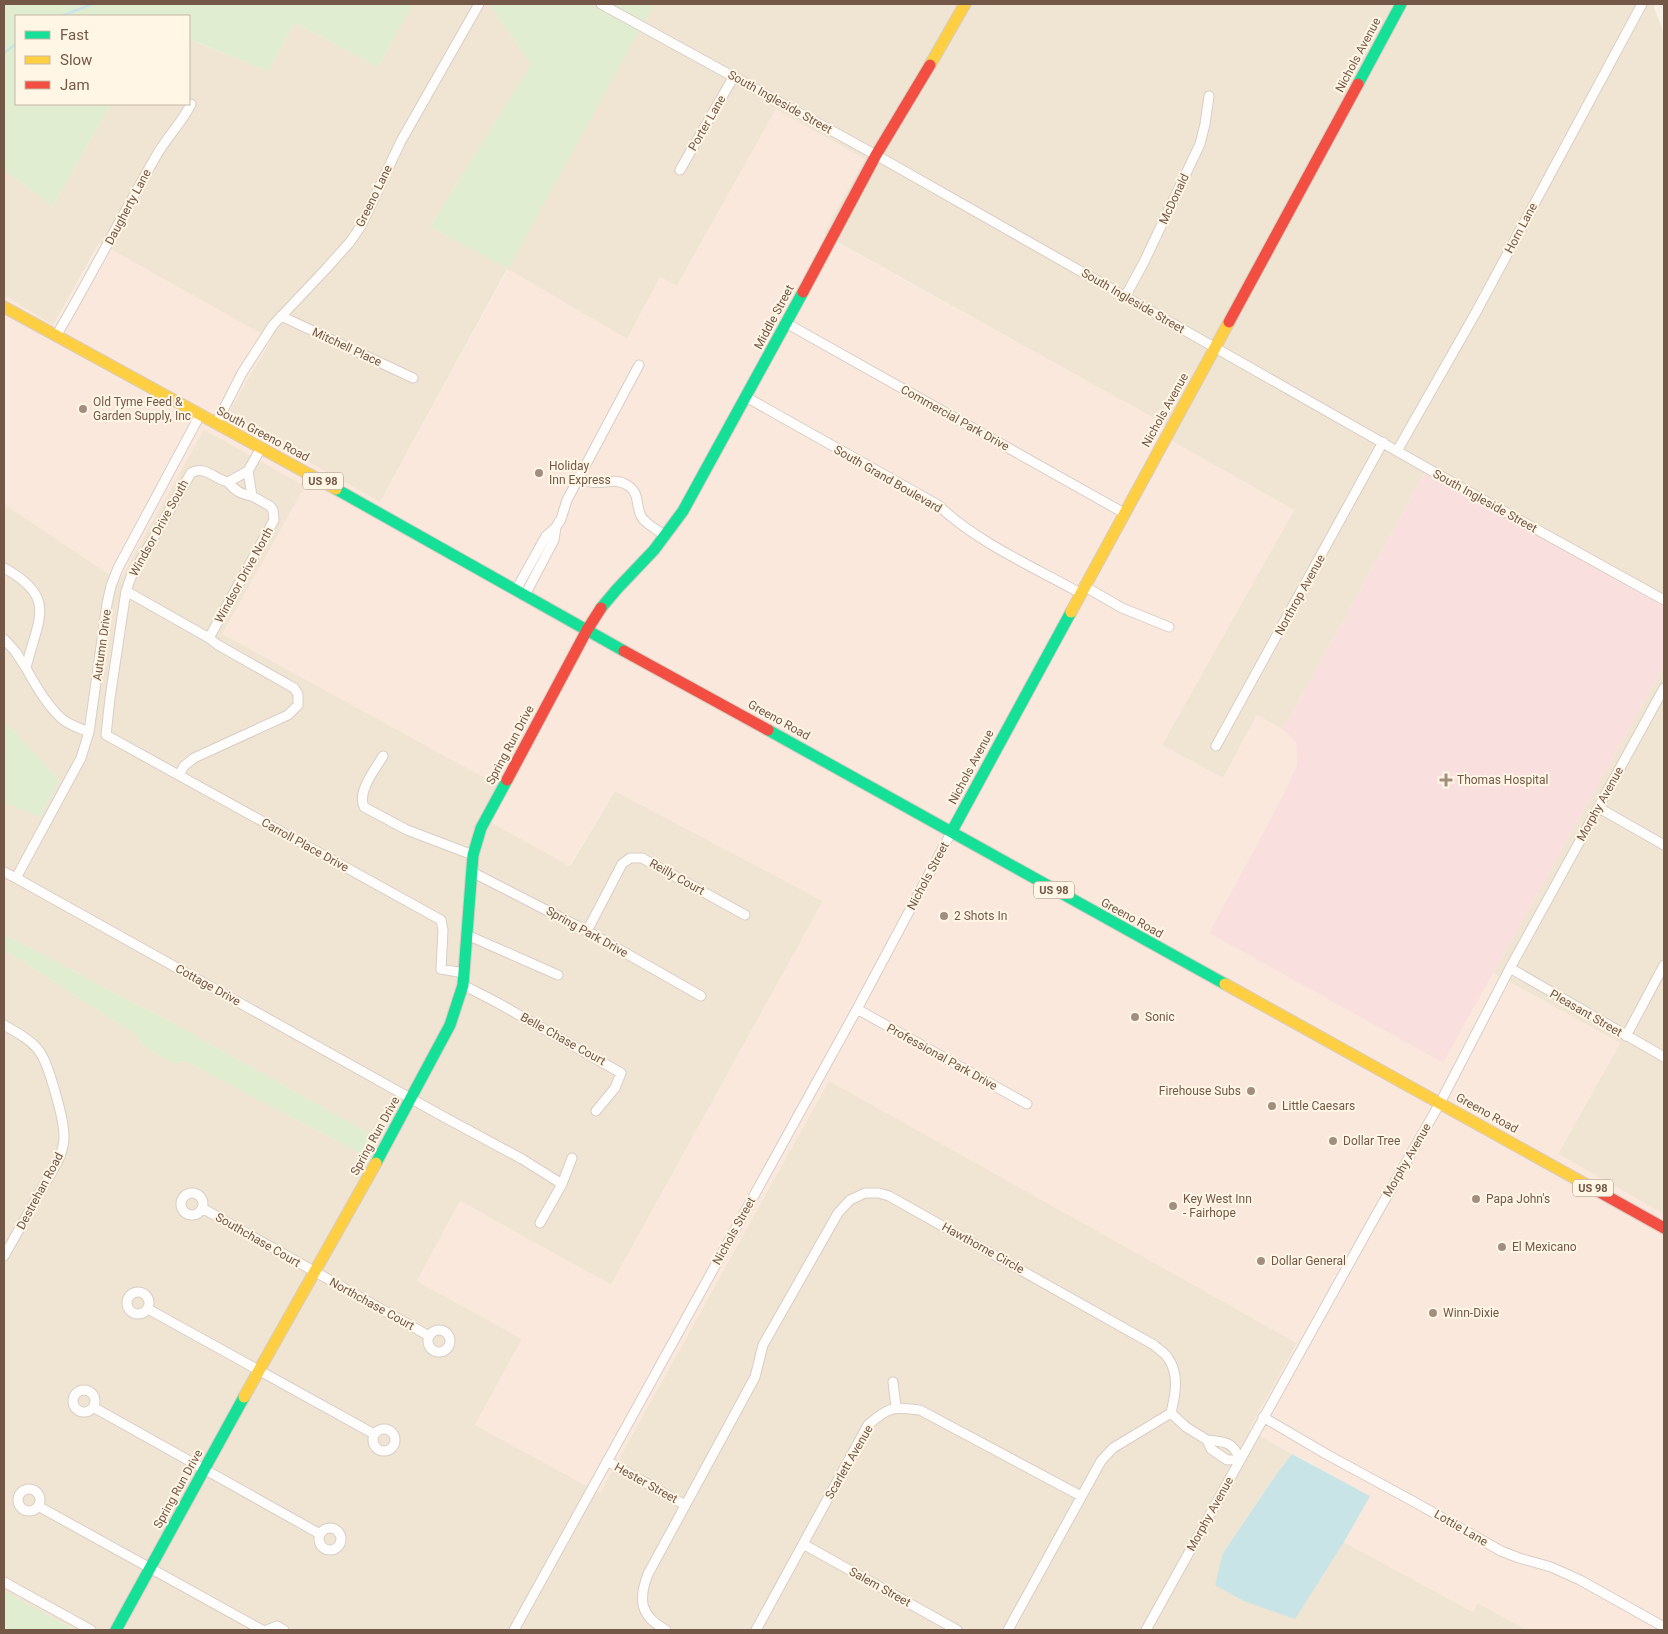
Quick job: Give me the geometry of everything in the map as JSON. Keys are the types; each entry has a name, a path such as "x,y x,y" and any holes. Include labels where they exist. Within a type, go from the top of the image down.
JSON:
{"street":[{"name":"Greeno Lane","path":"216,424 252,356 273,326 350,242 361,226 401,141 479,4"},
{"name":"South Ingleside Street","path":"601,4 876,155 1397,451 1664,600"},
{"name":"Middle Street","path":"587,630 602,607 654,550 683,511 876,155 965,4"},
{"name":"Nichols Avenue","path":"952,831 1401,4"},
{"name":"Horn Lane","path":"1397,451 1475,314 1642,4"},
{"name":"Porter Lane","path":"680,170 734,76"},
{"name":"McDonald","path":"1125,297 1144,262 1200,144 1206,124 1209,96"},
{"name":"Daugherty Lane","path":"56,336 159,149 191,104"},
{"name":"South Greeno Road","path":"4,306 200,416 358,501 587,630"},
{"name":"Mitchell Place","path":"281,316 413,378"},
{"name":"Commercial Park Drive","path":"786,324 1124,513"},
{"path":"520,592 554,540 556,527 562,519 567,500 639,365"},
{"name":"South Grand Boulevard","path":"746,397 938,505 971,533 1082,590 1169,627"},
{"name":"Autumn Drive","path":"16,878 81,758 89,732 112,586 123,558 200,416"},
{"name":"Northrop Avenue","path":"1216,746 1383,442"},
{"path":"228,482 248,471 260,448"},
{"name":"Windsor Drive South","path":"106,735 126,591 131,577 187,478 196,470 204,470 228,482 235,490 242,494 252,496"},
{"path":"248,471 252,496"},
{"path":"579,477 591,484 614,481 625,483 634,490 643,519 664,536"},
{"name":"Windsor Drive North","path":"179,775 184,766 194,758 288,715 298,705 298,694 294,688 209,638 274,520 273,510 270,506 252,496"},
{"path":"4,568 23,580 37,596 39,606 38,629 26,668"},
{"path":"126,591 209,638"},
{"name":"Greeno Road","path":"587,630 1664,1228"},
{"name":"Spring Run Drive","path":"116,1630 204,1468 412,1098 450,1025 463,985 473,855 480,828 587,630"},
{"path":"4,639 60,717 68,723 89,732"},
{"name":"Morphy Avenue","path":"1146,1630 1440,1103 1510,968 1664,688"},
{"name":"Carroll Place Drive","path":"106,735 441,920 443,930 441,969 464,973"},
{"path":"383,756 364,791 361,800 364,807 407,830 473,855"},
{"path":"1599,808 1664,845"},
{"name":"Nichols Street","path":"514,1630 857,1009 952,831"},
{"name":"Reilly Court","path":"587,931 622,864 630,858 642,858 745,915"},
{"name":"Cottage Drive","path":"4,872 522,1159 562,1184"},
{"name":"Spring Park Drive","path":"472,872 587,931 701,996"},
{"path":"467,934 558,975"},
{"path":"1626,1036 1664,965"},
{"name":"Pleasant Street","path":"1510,968 1664,1057"},
{"name":"Belle Chase Court","path":"463,985 621,1073 615,1088 596,1111"},
{"name":"Professional Park Drive","path":"857,1009 1027,1104"},
{"name":"Destrehan Road","path":"4,1025 30,1041 38,1048 44,1058 62,1116 64,1136 63,1145 56,1163 4,1256"},
{"path":"540,1223 562,1184 572,1158"},
{"name":"Hawthorne Circle","path":"666,1630 650,1619 643,1606 642,1591 648,1574 755,1377 763,1346 838,1213 850,1200 864,1193 879,1193 889,1196 1154,1345 1169,1359 1176,1378 1175,1397 1171,1413"},
{"name":"Southchase Court","path":"202,1208 314,1273"},
{"name":"Northchase Court","path":"314,1273 429,1336"},
{"path":"148,1309 374,1434"},
{"path":"893,1382 896,1407 920,1410 1081,1496"},
{"path":"93,1407 320,1534"},
{"name":"Scarlett Avenue","path":"756,1630 868,1425 882,1413 896,1407"},
{"path":"1008,1630 1101,1461 1113,1448 1171,1413 1186,1427 1207,1440 1223,1441 1235,1448 1240,1459 1227,1460 1211,1449 1207,1440"},
{"name":"Lottie Lane","path":"1263,1418 1501,1551 1551,1567 1580,1580 1664,1627"},
{"name":"Hester Street","path":"607,1461 685,1505"},
{"path":"38,1506 262,1630"},
{"name":"Salem Street","path":"802,1544 957,1630"},
{"path":"4,1582 91,1630"},
{"path":"267,1630 277,1626 284,1630"}],"shaded area":[{"path":"413,4 489,4 531,64 430,227 507,268 654,4 1655,4 1654,8 1664,33 1664,606 1425,473 1283,730 1257,715 1223,778 1162,745 1294,510 1170,440 1175,430 823,234 776,109 677,286 660,277 627,339 507,269 380,502 226,416 271,340 99,243 53,326 4,295 4,170 53,206 110,105 190,105 190,40 268,71 295,23 378,67"},
{"path":"776,109 865,159 823,235 1176,430 1170,440 1294,510 1162,745 1223,778 1257,715 1283,730 1296,742 1297,765 1284,794 1209,933 1443,1063 1493,973 1620,1043 1558,1154 1664,1214 1664,1630 1527,1630 1478,1603 1473,1612 1344,1542 1370,1496 1249,1430 1297,1343 829,1081 600,1493 475,1425 522,1339 417,1281 460,1201 611,1285 823,901 615,791 569,866 481,817 498,785 222,634 305,486 204,430 119,581 4,504 4,295 54,326 100,243 271,339 227,416 380,502 508,269 627,339 660,277 677,286"},
{"path":"204,429 305,486 223,634 498,785 570,866 615,791 823,901 611,1285 460,1201 417,1281 522,1339 475,1425 600,1493 829,1080 1297,1343 1249,1430 1292,1454 1223,1553 1295,1618 1344,1542 1473,1612 1478,1603 1527,1630 75,1630 4,1591 4,951 137,1036 143,1046 173,1063 187,1062 369,1158 379,1139 157,1014 4,934 4,802 40,817 59,780 4,720 4,504 119,581"},
{"name":"Thomas Hospital","path":"1425,473 1664,606 1664,666 1443,1063 1209,933 1284,794 1297,765 1296,742 1283,730"},
{"path":"1664,666 1664,1214 1558,1154 1620,1043 1493,973"}],"green space":[{"path":"4,4 413,4 378,67 295,23 268,71 190,40 190,15 15,15 15,105 110,105 53,206 4,170"},
{"path":"489,4 654,4 508,269 430,227 531,64"},
{"path":"4,720 59,780 40,817 4,802"},
{"path":"4,934 157,1014 379,1139 369,1158 187,1062 173,1063 143,1046 137,1036 4,951"},
{"path":"4,1591 75,1630 4,1630"}],"water":[{"path":"1292,1454 1370,1496 1344,1542 1295,1619 1244,1601 1215,1585 1223,1553"}],"waterway":[{"path":"64,15 92,4"},
{"path":"4,53 15,45"}],"traffic: fast":[{"path":"1358,84 1401,4"},
{"path":"601,608 654,550 683,511 803,292"},
{"path":"336,489 624,651"},
{"path":"952,831 1071,612"},
{"path":"768,730 1225,984"},
{"path":"376,1163 450,1025 463,985 473,855 481,828 507,780"},
{"path":"116,1630 244,1397"}],"traffic: slow":[{"path":"930,65 965,4"},
{"path":"4,307 336,489"},
{"path":"1071,612 1229,322"},
{"path":"1225,984 1596,1190"},
{"path":"244,1397 376,1163"}],"traffic: jam":[{"path":"803,292 876,155 930,65"},
{"path":"1229,322 1358,84"},
{"path":"507,780 587,630 601,608"},
{"path":"624,651 768,730"},
{"path":"1596,1190 1664,1228"}],"place":[{"name":"Old Tyme Feed & Garden Supply, Inc","path":"83,409"},
{"name":"Holiday Inn Express","path":"539,473"},
{"name":"Thomas Hospital","path":"1446,780"},
{"name":"2 Shots In","path":"944,916"},
{"name":"Sonic","path":"1135,1017"},
{"name":"Firehouse Subs","path":"1251,1091"},
{"name":"Little Caesars","path":"1272,1106"},
{"name":"Dollar Tree","path":"1333,1141"},
{"name":"Papa John's","path":"1476,1199"},
{"name":"Key West Inn - Fairhope","path":"1173,1206"},
{"name":"El Mexicano","path":"1502,1247"},
{"name":"Dollar General","path":"1261,1261"},
{"name":"Winn-Dixie","path":"1433,1313"}]}
